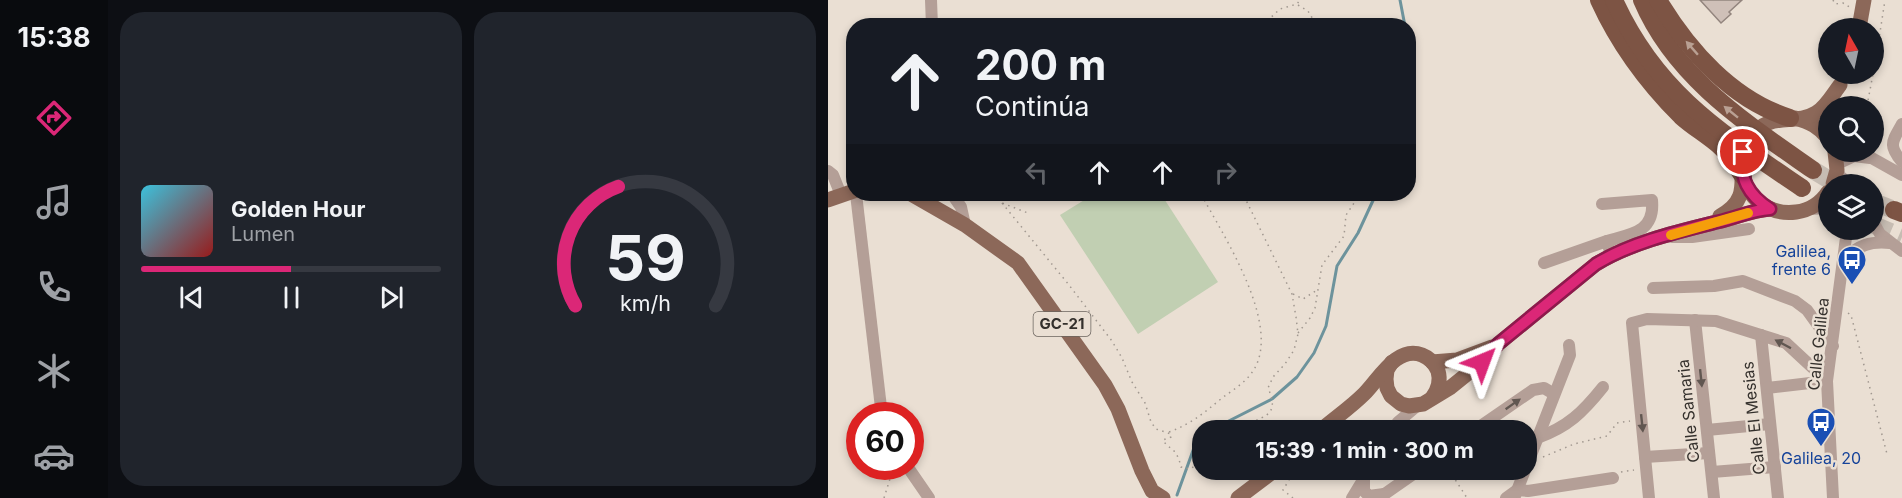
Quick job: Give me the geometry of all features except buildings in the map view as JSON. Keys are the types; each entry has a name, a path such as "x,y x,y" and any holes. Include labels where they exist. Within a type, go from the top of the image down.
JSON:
{"highway":[{"path":"1599,0 1611,27 1630,57 1657,90 1683,118 1721,147 1743,171"},
{"path":"1614,0 1639,46 1665,81 1716,129 1802,188"},
{"path":"1642,0 1661,36 1684,67 1709,93 1733,114 1813,170"},
{"path":"1658,0 1675,28 1712,69 1765,110 1793,118"}],"main road":[{"path":"1857,3 1858,18"},
{"path":"1707,223 1727,213 1737,204 1743,191 1743,171 1749,140 1757,130 1780,118 1793,118 1818,112 1839,84"},
{"path":"1793,118 1813,124 1818,128"},
{"path":"1743,171 1749,191 1758,202 1770,209"},
{"path":"1363,395 1392,398 1409,406 1417,406 1451,387 1482,362 1498,344 1596,264 1609,248 1665,236 1757,210 1770,209 1790,213 1809,209 1818,199"},
{"name":"GC-21","path":"923,201 965,225 1018,262 1105,385 1118,409 1152,491 1163,498"},
{"path":"1432,362 1471,357 1498,344"},
{"path":"1333,420 1363,395 1392,362 1408,353 1425,356 1437,368 1439,384 1432,398"},
{"path":"1392,362 1387,370 1386,379 1392,398"},
{"path":"1238,498 1263,480"}],"street":[{"path":"932,0 932,18"},
{"path":"1902,124 1892,145 1893,151 1902,162"},
{"path":"1880,162 1902,175"},
{"path":"828,171 845,195"},
{"path":"1544,264 1609,248 1639,231 1649,222 1653,212 1652,200 1602,204"},
{"path":"846,201 880,402"},
{"path":"957,201 961,207 965,225"},
{"path":"1665,236 1692,237 1749,229"},
{"path":"1884,238 1902,251"},
{"name":"Calle Galilea","path":"1833,498 1827,381 1846,240"},
{"path":"1845,259 1863,244 1890,243"},
{"path":"1653,288 1714,286 1743,281 1795,301 1807,310 1833,346"},
{"path":"1649,498 1632,323 1647,319 1716,321 1786,344 1827,381"},
{"name":"Calle Samaria","path":"1695,320 1714,498"},
{"name":"Calle El Mesias","path":"1761,335 1778,498"},
{"path":"1537,438 1570,355 1569,345"},
{"path":"1767,388 1827,381"},
{"path":"1537,438 1553,433 1584,411 1604,387"},
{"path":"1490,420 1533,390 1544,388 1554,394"},
{"path":"1392,398 1395,412 1394,420"},
{"path":"1400,420 1417,406"},
{"path":"1707,430 1770,424"},
{"path":"1646,463 1709,453"},
{"path":"1712,472 1775,467"},
{"path":"1506,498 1528,491 1612,478"},
{"path":"917,480 929,498"},
{"path":"1352,498 1362,480"},
{"path":"1365,480 1364,491 1369,496 1382,496 1405,480"},
{"path":"1516,494 1522,480"}],"path":[{"path":"1270,18 1280,9 1297,4 1300,0"},
{"path":"1833,0 1835,4 1857,3"},
{"path":"1882,18 1885,0"},
{"path":"1297,4 1308,11 1312,18"},
{"path":"1002,203 1112,341 1145,403 1151,422 1156,429 1168,432 1187,426 1242,382 1253,371 1262,352 1263,332 1257,309 1245,278 1205,201"},
{"path":"1246,201 1292,294 1298,334"},
{"path":"1258,420 1268,415 1273,408 1268,388 1273,377 1285,364 1298,334 1310,318 1322,266 1344,236 1346,215 1355,201"},
{"path":"1002,203 1028,213"},
{"path":"1292,294 1303,299 1318,290"},
{"path":"1838,304 1851,315 1887,454"},
{"path":"1537,461 1574,444 1607,436 1617,423 1641,419"},
{"path":"1168,432 1171,437 1163,440 1179,458 1181,467 1192,468"},
{"path":"1612,478 1622,471 1646,463"},
{"path":"884,498 890,480"},
{"path":"1250,480 1258,484"},
{"path":"1289,480 1283,490 1293,498"},
{"path":"1455,480 1467,498"}],"green space":[{"path":"1083,201 1166,201 1218,282 1138,334 1060,215"}],"waterway":[{"path":"1400,0 1403,18"},
{"path":"1231,420 1272,399 1297,377 1314,353 1326,326 1337,266 1358,233 1373,201"},
{"path":"1177,495 1192,453"}],"tunnel":[{"path":"1813,170 1820,174"},
{"path":"1884,206 1894,210"},
{"path":"1884,229 1902,237"}],"slow traffic":[{"path":"1671,235 1748,213"}],"place":[{"name":"Galilea, frente 6","path":"1852,286"},
{"name":"Galilea, 20","path":"1821,448"}],"route":[{"path":"1482,362 1498,344 1596,264 1611,255 1707,223 1757,210 1770,209 1758,202 1749,191 1743,176 1743,152"}]}
